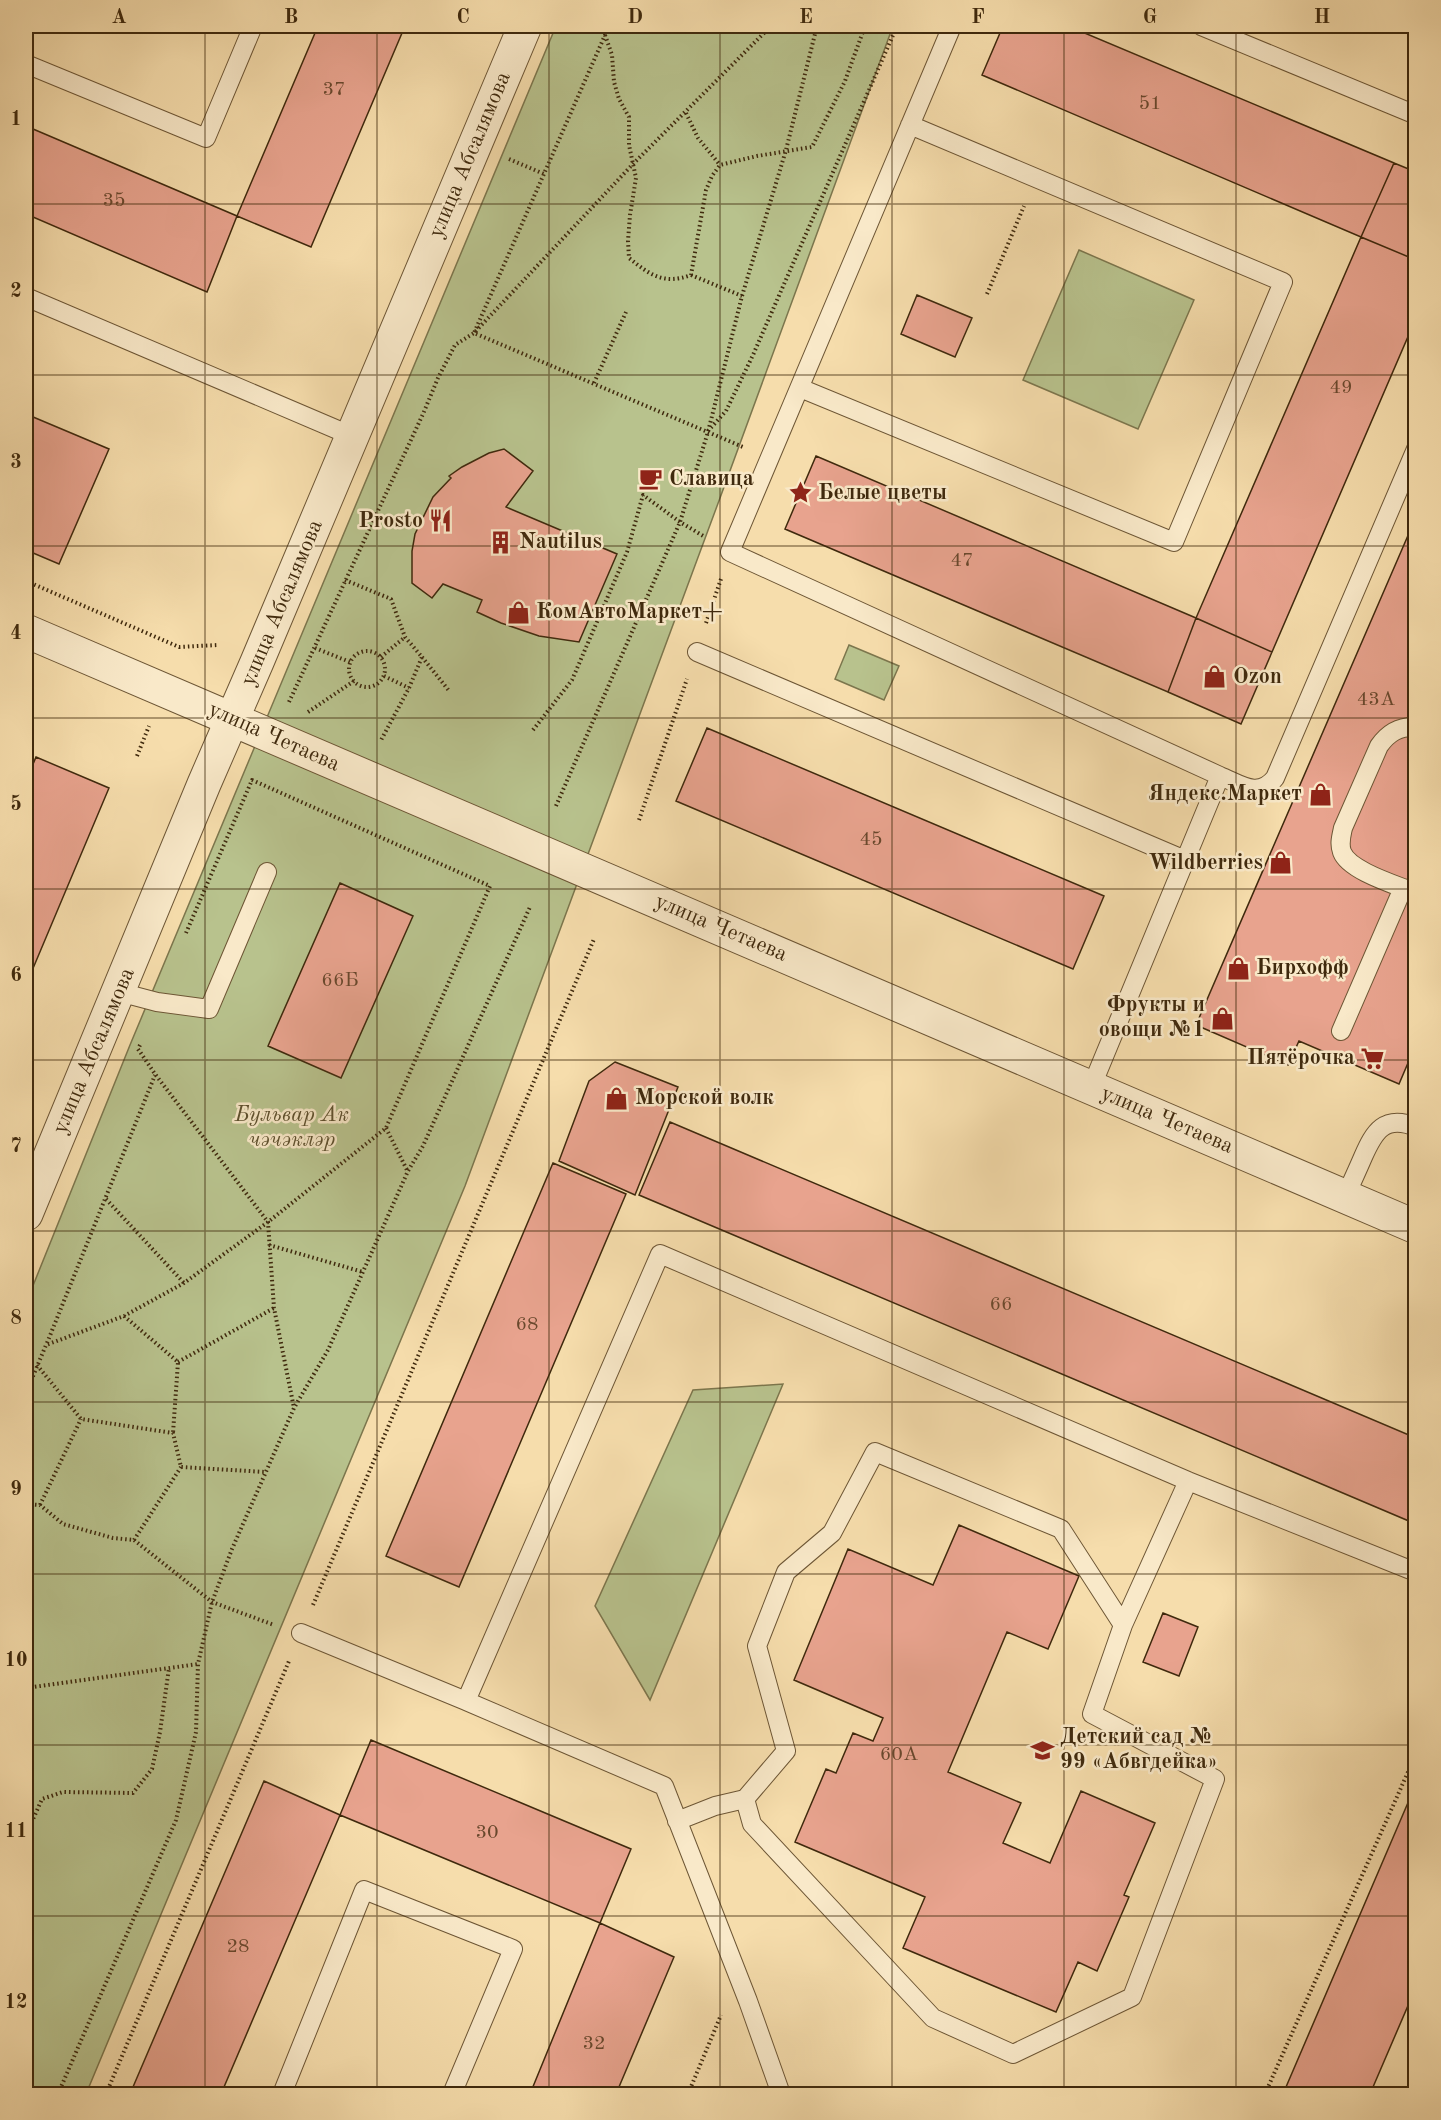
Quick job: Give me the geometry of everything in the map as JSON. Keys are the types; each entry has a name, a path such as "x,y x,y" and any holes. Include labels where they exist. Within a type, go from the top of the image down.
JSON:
{"street":[{"name":"улица Абсалямова","path":"26,1214 525,26"},
{"name":"улица Четаева","path":"26,631 1416,1227"}],"lane":[{"path":"26,64 206,138 253,26"},
{"path":"952,26 730,552 1220,776 1259,790 1268,787 1275,778 1416,449"},
{"path":"1201,26 1416,115"},
{"path":"800,388 1174,542 1283,282 910,125"},
{"path":"26,297 352,436"},
{"path":"697,652 1185,860"},
{"path":"1341,1031 1409,891 1359,869 1347,861 1340,842 1343,828 1379,746 1396,729 1407,726 1416,727"},
{"path":"1091,1088 1220,776"},
{"path":"119,992 157,1002 209,1009 267,872"},
{"path":"1345,1197 1371,1137 1379,1129 1395,1122 1416,1127"},
{"path":"466,1701 660,1254 1188,1481 1413,1571 1416,1565"},
{"path":"677,1821 715,1806 745,1799 786,1752 758,1646 786,1572 832,1533 875,1452 1061,1529 1123,1624"},
{"path":"745,1799 752,1824 933,2018 1013,2054 1132,1997 1215,1779 1092,1714 1123,1624 1188,1481"},
{"path":"301,1633 664,1786 738,1974 781,2094"},
{"path":"282,2094 364,1890 513,1949 452,2094"}],"path":[{"path":"474,333 609,26"},
{"path":"288,703 455,345 474,333 633,164 771,26"},
{"path":"556,806 680,522 708,432 742,297 786,150 816,26"},
{"path":"691,275 706,190 712,176 720,165 786,150 812,147 845,81 865,26"},
{"path":"708,432 726,411 753,355 897,26"},
{"path":"605,35 612,56 614,82 619,99 630,117 629,145 636,178 630,215 629,258 646,272 664,280 691,275 742,297"},
{"path":"686,113 698,138 720,165"},
{"path":"987,294 1035,178"},
{"path":"594,383 626,312"},
{"path":"474,333 770,459"},
{"path":"533,730 572,680 627,552 643,495 680,522 730,552 639,820"},
{"path":"345,580 391,599 405,637 450,692"},
{"path":"26,581 179,647 218,645"},
{"path":"381,657 405,637"},
{"path":"315,648 350,662"},
{"path":"364,651 373,652 381,657 385,666 384,676 379,683 370,687 361,686 354,681 349,669 350,662 355,655 364,651"},
{"path":"378,745 409,688 422,657"},
{"path":"384,676 409,688"},
{"path":"307,712 354,681"},
{"path":"46,1345 124,1316 184,1283 268,1222 386,1128 490,886 252,780 184,939"},
{"path":"58,2094 176,1820 196,1732 198,1664 212,1602 294,1408 328,1350 408,1171 423,1146 530,907"},
{"path":"106,2094 594,939"},
{"path":"157,1002 138,1049 268,1222 274,1308 294,1408"},
{"path":"26,1393 155,1074"},
{"path":"386,1128 408,1171"},
{"path":"106,1199 184,1283"},
{"path":"269,1245 363,1272"},
{"path":"178,1362 274,1308"},
{"path":"124,1316 178,1362"},
{"path":"134,1540 181,1467 173,1433 178,1362"},
{"path":"37,1365 81,1419 173,1433"},
{"path":"40,1505 81,1419"},
{"path":"181,1467 265,1472"},
{"path":"26,1504 40,1505 63,1524 113,1538 134,1540 212,1602 301,1633"},
{"path":"26,1688 198,1664"},
{"path":"26,1835 42,1800 63,1792 133,1793 152,1769 169,1668"},
{"path":"1265,2094 1416,1754"},
{"path":"688,2094 738,1974"}],"green space":[{"name":"Бульвар Ак чәчәкләр","path":"556,26 893,26 465,1186 86,2094 26,2094 26,1303 130,1045"},
{"path":"1079,250 1194,300 1138,429 1023,380"},
{"path":"849,645 899,666 884,700 835,679"},
{"path":"783,1384 650,1700 595,1606 693,1390"}],"building":[{"path":"318,26 405,26 311,247 237,216"},
{"path":"1003,26 1068,26 1394,163 1361,237 982,75"},
{"path":"26,126 237,216 207,292 26,214"},
{"path":"1394,163 1416,172 1416,260 1361,237"},
{"path":"1361,237 1416,260 1416,318 1272,652 1196,618"},
{"path":"917,295 972,318 955,357 901,334"},
{"path":"26,414 109,449 59,564 26,550"},
{"name":"Nautilus","path":"504,449 533,471 506,507 617,554 579,642 539,636 501,623 477,612 482,600 443,584 432,598 412,583 412,551 415,534 433,497 451,478 449,476 462,467 489,453"},
{"path":"816,456 1196,618 1168,692 785,529"},
{"path":"1416,517 1416,1058 1411,1056 1399,1084 1299,1041 1288,1065 1196,1025"},
{"path":"1196,618 1272,652 1241,724 1168,692"},
{"path":"707,728 1104,896 1073,969 676,801"},
{"path":"36,757 109,788 26,985 26,781"},
{"path":"340,883 413,916 341,1078 268,1046"},
{"path":"615,1062 678,1087 635,1195 559,1161 589,1081"},
{"path":"670,1122 1416,1438 1416,1524 639,1195"},
{"path":"553,1163 626,1194 459,1587 386,1556"},
{"path":"959,1525 1079,1576 1048,1649 1007,1632 948,1772 1021,1803 1003,1843 1050,1863 1081,1791 1155,1823 1124,1895 1129,1897 1097,1971 1078,1962 1056,2012 903,1948 925,1897 795,1842 826,1769 836,1773 853,1733 873,1741 883,1718 794,1680 848,1549 933,1585"},
{"path":"1163,1613 1198,1627 1179,1676 1143,1662"},
{"path":"371,1740 631,1849 600,1923 340,1815"},
{"path":"264,1781 340,1815 221,2094 130,2094"},
{"path":"1416,1784 1416,1987 1370,2094 1283,2094"},
{"path":"600,1923 674,1957 616,2094 530,2094"}],"place":[{"name":"Славица","path":"651,479"},
{"name":"Белые цветы","path":"800,493"},
{"name":"Prosto","path":"441,521"},
{"name":"Nautilus","path":"501,542"},
{"name":"КомАвтоМаркет+","path":"518,612"},
{"name":"Ozon","path":"1215,677"},
{"name":"Яндекс.Маркет","path":"1320,794"},
{"name":"Wildberries","path":"1281,863"},
{"name":"Бирхофф","path":"1238,968"},
{"name":"Фрукты и овощи №1","path":"1223,1018"},
{"name":"Пятёрочка","path":"1373,1058"},
{"name":"Морской волк","path":"617,1098"},
{"name":"Детский сад № 99 «Абвгдейка»","path":"1042,1750"}]}
